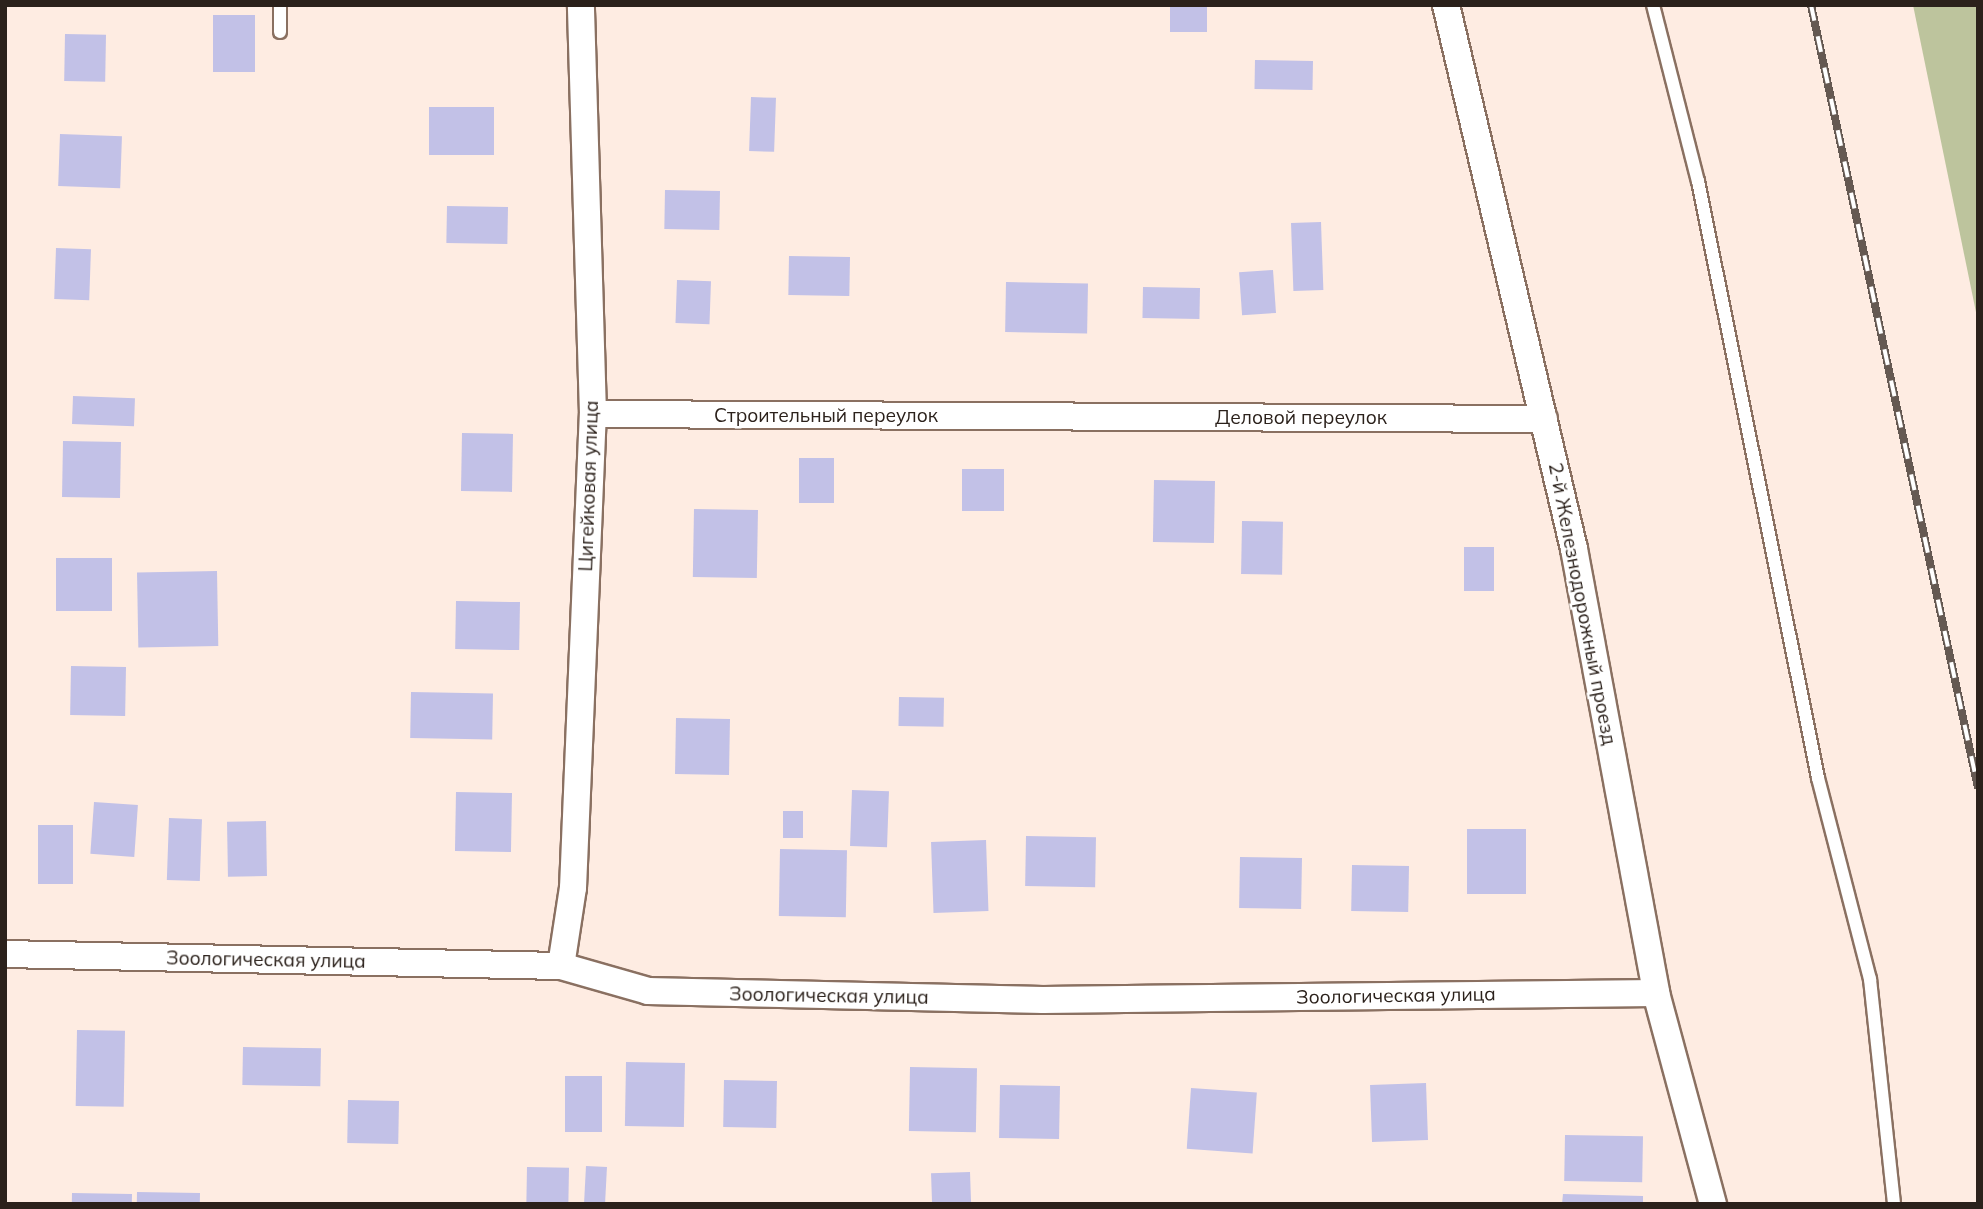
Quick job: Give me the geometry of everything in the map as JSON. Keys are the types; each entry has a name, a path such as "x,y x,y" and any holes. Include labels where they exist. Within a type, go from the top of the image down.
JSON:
{"street":[{"name":"Цигейковая улица","path":"561,965 573,888 593,414 581,5"},
{"name":"2-й Железнодорожный проезд","path":"1446,5 1574,549 1656,992 1713,1204"},
{"name":"Строительный переулок","path":"593,414 1059,417"},
{"name":"Деловой переулок","path":"1059,417 1544,419"},
{"name":"Зоологическая улица","path":"5,954 561,965 648,991 662,992 1043,1000 1656,992"}],"lane":[{"path":"279,5 280,32"},
{"path":"1653,5 1698,181 1818,778 1870,979 1894,1204"}],"green space":[{"path":"1913,5 1978,5 1978,322"}],"building":[{"path":"1170,5 1207,5 1207,32 1170,32"},
{"path":"213,15 255,15 255,72 213,72"},
{"path":"65,34 106,35 105,82 64,81"},
{"path":"1255,60 1313,61 1312,90 1254,89"},
{"path":"751,97 776,98 774,152 749,151"},
{"path":"429,107 494,107 494,155 429,155"},
{"path":"60,134 122,136 120,188 58,186"},
{"path":"665,190 720,191 719,230 664,229"},
{"path":"447,206 508,207 507,244 446,243"},
{"path":"1321,222 1323,290 1293,291 1291,223"},
{"path":"56,248 91,249 89,300 54,299"},
{"path":"789,256 850,257 849,296 788,295"},
{"path":"1273,270 1276,313 1242,315 1239,272"},
{"path":"677,280 711,281 709,324 675,323"},
{"path":"1006,282 1088,283 1087,333 1005,332"},
{"path":"1143,287 1200,288 1199,319 1142,318"},
{"path":"73,396 135,398 134,426 72,424"},
{"path":"462,433 513,434 512,492 461,491"},
{"path":"63,441 121,442 120,498 62,497"},
{"path":"799,458 834,458 834,503 799,503"},
{"path":"962,469 1004,469 1004,511 962,511"},
{"path":"1154,480 1215,481 1214,543 1153,542"},
{"path":"694,509 758,510 757,578 693,577"},
{"path":"1242,521 1283,522 1282,575 1241,574"},
{"path":"1464,547 1494,547 1494,591 1464,591"},
{"path":"56,558 112,558 112,611 56,611"},
{"path":"217,571 218,646 138,647 137,572"},
{"path":"456,601 520,602 519,650 455,649"},
{"path":"71,666 126,667 125,716 70,715"},
{"path":"411,692 493,693 492,739 410,738"},
{"path":"899,697 944,698 943,727 898,726"},
{"path":"676,718 730,719 729,775 675,774"},
{"path":"852,790 889,791 887,847 850,846"},
{"path":"456,792 512,793 511,852 455,851"},
{"path":"94,802 138,805 134,857 90,854"},
{"path":"783,811 803,811 803,838 783,838"},
{"path":"169,818 202,819 200,881 167,880"},
{"path":"266,821 267,876 228,877 227,822"},
{"path":"38,825 73,825 73,884 38,884"},
{"path":"1467,829 1526,829 1526,894 1467,894"},
{"path":"1026,836 1096,837 1095,887 1025,886"},
{"path":"986,840 988,911 934,913 931,842"},
{"path":"780,849 847,850 846,917 779,916"},
{"path":"1240,857 1302,858 1301,909 1239,908"},
{"path":"1352,865 1409,866 1408,912 1351,911"},
{"path":"77,1030 125,1031 124,1107 76,1106"},
{"path":"243,1047 321,1048 320,1086 242,1085"},
{"path":"626,1062 685,1063 684,1127 625,1126"},
{"path":"910,1067 977,1068 976,1132 909,1131"},
{"path":"565,1076 602,1076 602,1132 565,1132"},
{"path":"724,1080 777,1081 776,1128 723,1127"},
{"path":"1426,1083 1428,1140 1372,1142 1370,1085"},
{"path":"1000,1085 1060,1086 1059,1139 999,1138"},
{"path":"1191,1088 1257,1093 1253,1153 1187,1149"},
{"path":"348,1100 399,1101 398,1144 347,1143"},
{"path":"1565,1135 1643,1136 1642,1182 1564,1181"},
{"path":"586,1166 607,1167 605,1204 584,1204"},
{"path":"527,1167 569,1168 568,1204 526,1204"},
{"path":"970,1172 971,1204 932,1204 931,1173"},
{"path":"137,1192 200,1193 200,1204 137,1204"},
{"path":"72,1193 132,1194 132,1204 72,1204"},
{"path":"1563,1194 1643,1196 1643,1204 1562,1204"}],"railway":[{"path":"1811,5 1978,788"}]}
